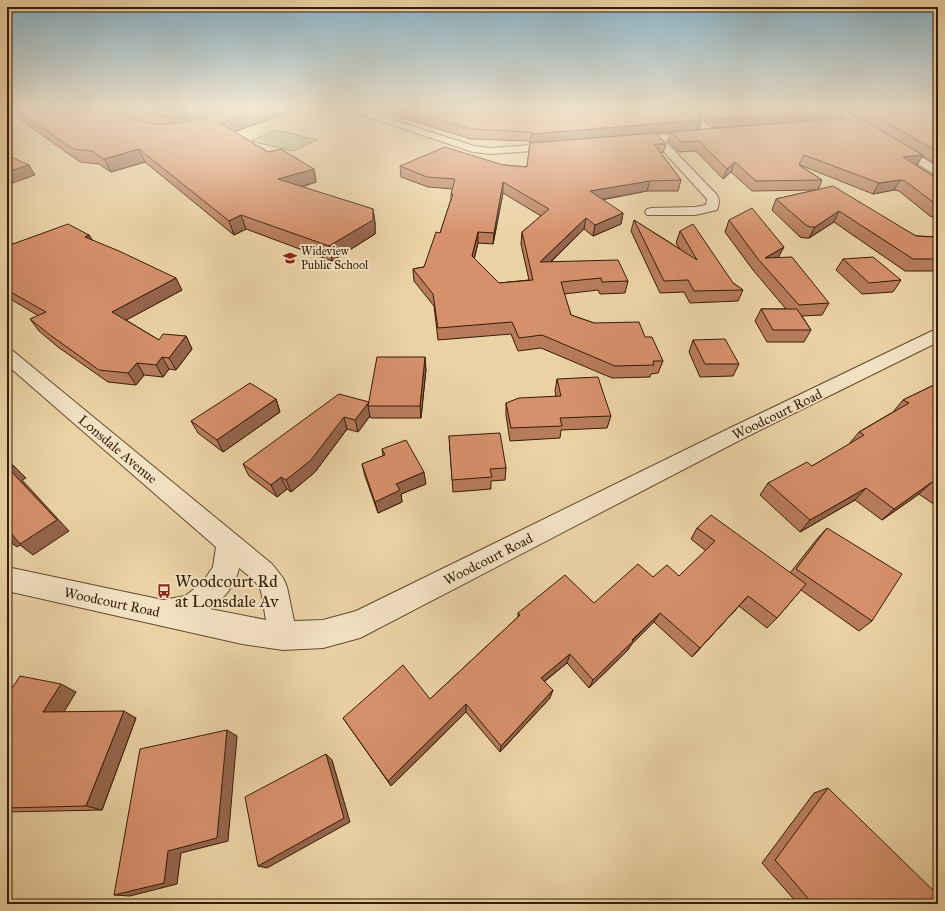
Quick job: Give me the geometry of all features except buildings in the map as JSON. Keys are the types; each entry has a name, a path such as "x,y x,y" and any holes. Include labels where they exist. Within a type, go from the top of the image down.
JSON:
{"street":[{"path":"478,150 491,151 523,150"},
{"path":"652,212 695,211 712,207 712,198 668,150"},
{"path":"901,150 938,172"},
{"path":"916,158 938,158"},
{"name":"Woodcourt Road","path":"7,579 242,630 283,636 322,634 360,624 744,430 938,335"},
{"name":"Lonsdale Avenue","path":"7,355 263,572 274,587 283,636"},
{"path":"159,612 190,608 212,592 226,570 229,543"}],"place":[{"name":"Wideview Public School","path":"290,258"},
{"name":"Woodcourt Rd at Lonsdale Av","path":"164,591"}]}
